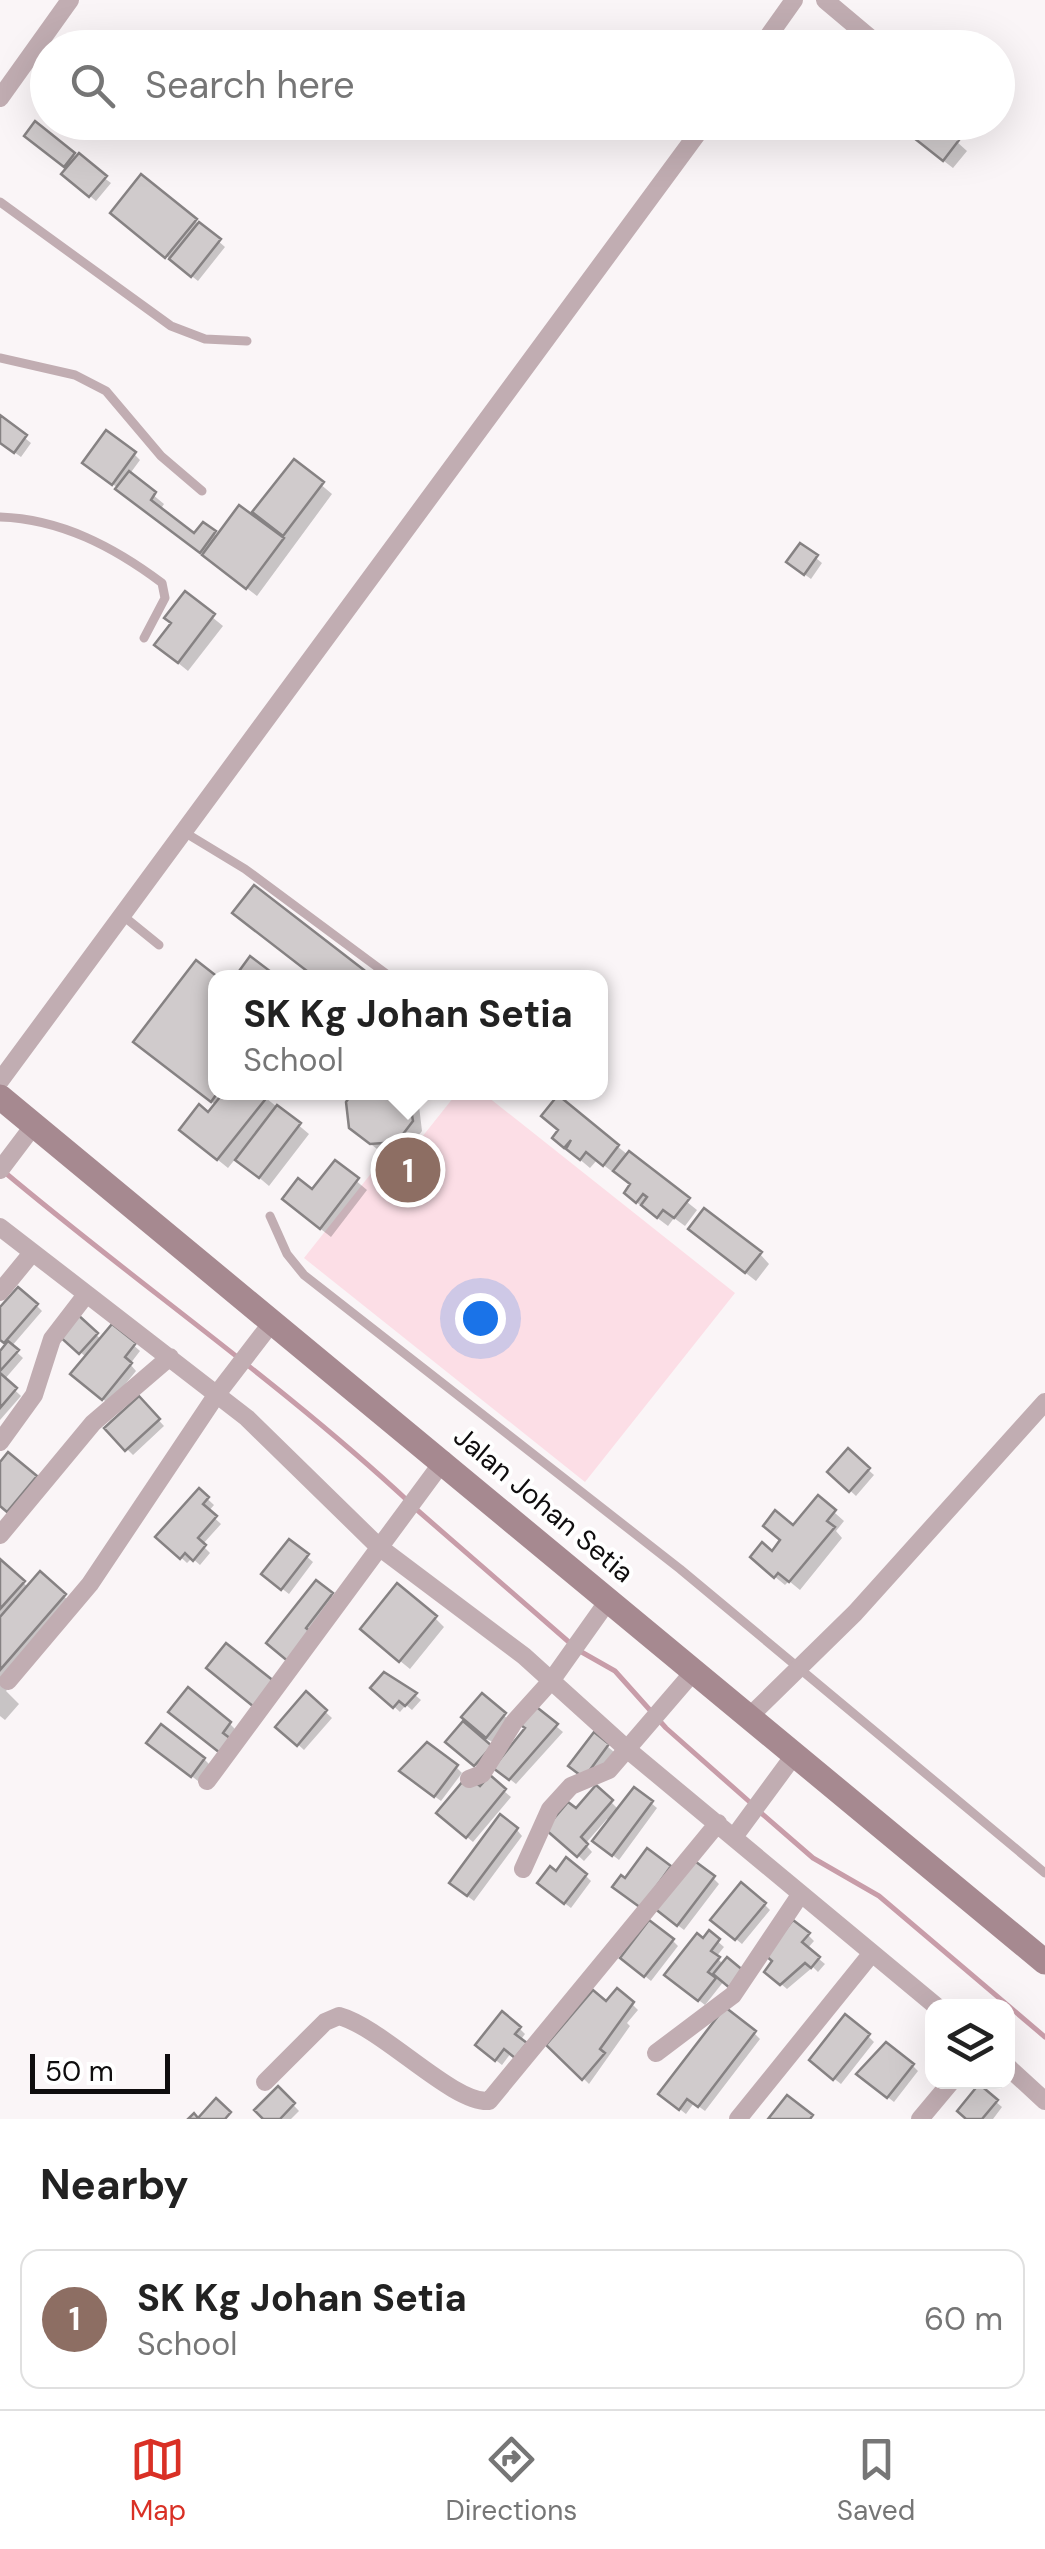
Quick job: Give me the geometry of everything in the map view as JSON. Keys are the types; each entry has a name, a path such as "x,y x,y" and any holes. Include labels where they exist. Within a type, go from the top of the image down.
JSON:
{"main road":[{"name":"Jalan Johan Setia","path":"0,1097 266,1331 444,1460 610,1598 687,1679 750,1716 788,1764 1045,1962"}],"street":[{"path":"49,30 70,0"},
{"path":"773,30 794,0"},
{"path":"825,0 861,30"},
{"path":"0,98 30,56"},
{"path":"0,1081 693,140"},
{"path":"5,1163 34,1125"},
{"path":"0,1227 85,1296 221,1390 384,1542 553,1677 718,1823 738,1832 800,1895 928,1999"},
{"path":"0,1292 32,1253"},
{"path":"0,1442 34,1395 52,1339 85,1296"},
{"path":"8,1681 90,1584 221,1390 266,1331"},
{"path":"0,1535 94,1423 170,1357"},
{"path":"750,1716 799,1669 1045,1402"},
{"path":"207,1780 444,1460"},
{"path":"469,1779 482,1774 514,1722 553,1677 610,1598"},
{"path":"523,1869 550,1809 572,1786 609,1770 687,1679"},
{"path":"738,1832 788,1764"},
{"path":"266,2082 325,2022 339,2016 375,2032 469,2098 488,2100 718,1823"},
{"path":"656,2053 734,1995 800,1895"},
{"path":"738,2119 872,1953"},
{"path":"1015,2073 1045,2101"},
{"path":"920,2119 945,2089"}],"lane":[{"path":"0,202 171,326 204,339 247,341"},
{"path":"0,358 75,374 106,391 161,456 202,490"},
{"path":"0,517 32,518 69,528 162,583 165,598 144,638"},
{"path":"184,832 245,868 381,970"},
{"path":"122,915 160,945"},
{"path":"270,1216 286,1254 304,1275 680,1569 1045,1874"}],"shaded area":[{"path":"451,1100 492,1100 735,1293 585,1482 304,1258 377,1166 391,1176"}],"building":[{"path":"30,128 30,140 59,140 75,153 64,167 24,136"},
{"path":"917,140 959,140 943,161"},
{"path":"79,153 107,176 89,197 61,174"},
{"path":"141,174 197,219 165,258 110,213"},
{"path":"199,222 221,239 191,277 169,259"},
{"path":"0,415 27,435 14,453 0,443"},
{"path":"106,430 136,452 112,485 82,463"},
{"path":"294,459 324,482 283,536 252,512"},
{"path":"129,471 156,492 151,500 194,533 203,522 216,531 200,553 115,489"},
{"path":"239,505 284,538 246,589 202,555"},
{"path":"800,543 818,555 804,575 786,562"},
{"path":"185,591 215,614 178,663 154,645 171,623 164,618"},
{"path":"254,885 364,970 306,970 232,913"},
{"path":"250,956 268,970 240,970"},
{"path":"196,960 209,970 208,1100 133,1042"},
{"path":"218,1100 265,1100 217,1160 179,1130 199,1104 208,1112"},
{"path":"409,1100 413,1121 397,1142 370,1144 349,1128 346,1102"},
{"path":"554,1100 564,1100 619,1145 603,1166 586,1152 580,1160 566,1149 571,1140 564,1148 552,1138 558,1130 541,1116"},
{"path":"277,1105 301,1123 259,1178 235,1160"},
{"path":"629,1151 690,1198 674,1218 663,1210 657,1218 641,1205 647,1197 643,1194 636,1203 624,1193 630,1184 613,1171"},
{"path":"335,1160 359,1178 320,1229 282,1199 298,1178 312,1189"},
{"path":"704,1208 762,1252 745,1273 688,1229"},
{"path":"18,1287 38,1304 4,1343 0,1340 0,1307"},
{"path":"77,1314 98,1333 79,1354 58,1335"},
{"path":"112,1324 136,1343 125,1357 132,1363 102,1400 70,1374"},
{"path":"8,1341 19,1350 0,1371 0,1351"},
{"path":"0,1373 17,1388 0,1408"},
{"path":"139,1396 160,1419 125,1451 104,1428"},
{"path":"848,1448 870,1468 849,1492 827,1472"},
{"path":"8,1452 37,1476 7,1512 0,1506 0,1462"},
{"path":"199,1488 209,1497 203,1504 217,1516 198,1538 206,1545 193,1561 185,1553 180,1559 155,1537"},
{"path":"818,1495 836,1510 827,1521 835,1527 789,1582 778,1573 774,1578 750,1557 762,1542 772,1551 780,1540 763,1526 775,1510 793,1525"},
{"path":"289,1539 309,1554 281,1590 261,1574"},
{"path":"0,1559 25,1581 0,1609"},
{"path":"40,1571 66,1594 0,1670 0,1617"},
{"path":"316,1580 333,1593 306,1628 313,1634 290,1663 266,1643"},
{"path":"397,1583 437,1616 399,1662 360,1629"},
{"path":"226,1643 275,1682 254,1707 206,1668"},
{"path":"384,1672 417,1693 405,1706 399,1701 393,1708 370,1688"},
{"path":"188,1687 231,1722 223,1733 231,1739 220,1753 168,1712"},
{"path":"306,1691 327,1710 297,1746 275,1727"},
{"path":"482,1693 506,1713 486,1738 461,1717"},
{"path":"534,1705 558,1724 509,1780 493,1768 525,1728 519,1724"},
{"path":"463,1721 492,1746 474,1766 445,1742"},
{"path":"161,1724 205,1758 191,1777 146,1743"},
{"path":"594,1732 609,1744 584,1778 568,1766"},
{"path":"427,1742 458,1765 434,1797 399,1771"},
{"path":"490,1775 506,1789 466,1838 436,1813 463,1781 474,1781 480,1786"},
{"path":"596,1785 613,1800 581,1837 588,1844 577,1857 545,1829 568,1802 576,1808"},
{"path":"634,1787 653,1801 612,1856 592,1841"},
{"path":"500,1814 518,1828 467,1896 449,1883"},
{"path":"647,1848 671,1866 641,1908 612,1887 621,1875 625,1878"},
{"path":"566,1857 587,1874 564,1904 537,1883 550,1866 556,1871"},
{"path":"692,1859 715,1876 677,1926 654,1908"},
{"path":"741,1882 766,1903 735,1940 710,1920"},
{"path":"649,1920 674,1939 644,1977 620,1958"},
{"path":"793,1920 810,1933 802,1942 820,1957 811,1968 805,1963 780,1985 764,1972 772,1961 765,1955"},
{"path":"709,1930 720,1939 711,1951 720,1957 708,1972 716,1978 698,2001 664,1975 697,1933 703,1938"},
{"path":"727,1957 745,1972 731,1989 713,1974"},
{"path":"617,1988 634,2002 600,2049 605,2053 582,2080 546,2045 593,1990 606,2001"},
{"path":"725,2007 756,2031 698,2107 687,2099 679,2110 658,2094"},
{"path":"502,2011 521,2027 515,2034 527,2043 515,2058 504,2049 495,2061 475,2045"},
{"path":"845,2014 870,2034 833,2080 809,2060"},
{"path":"886,2042 914,2064 887,2098 856,2074"},
{"path":"278,2086 295,2103 280,2119 263,2119 254,2110"},
{"path":"975,2089 985,2089 998,2100 982,2119 966,2119 957,2111"},
{"path":"787,2095 813,2115 810,2119 768,2119"},
{"path":"216,2098 231,2112 225,2119 188,2119 194,2113 198,2118"}],"waterway":[{"path":"2,1170 310,1415 408,1501"},
{"path":"416,1509 570,1643"},
{"path":"578,1650 615,1671 666,1728 752,1804"},
{"path":"760,1812 813,1858 879,1896 1045,2037"}],"place":[{"name":"SK Kg Johan Setia","path":"408,1170"}]}
